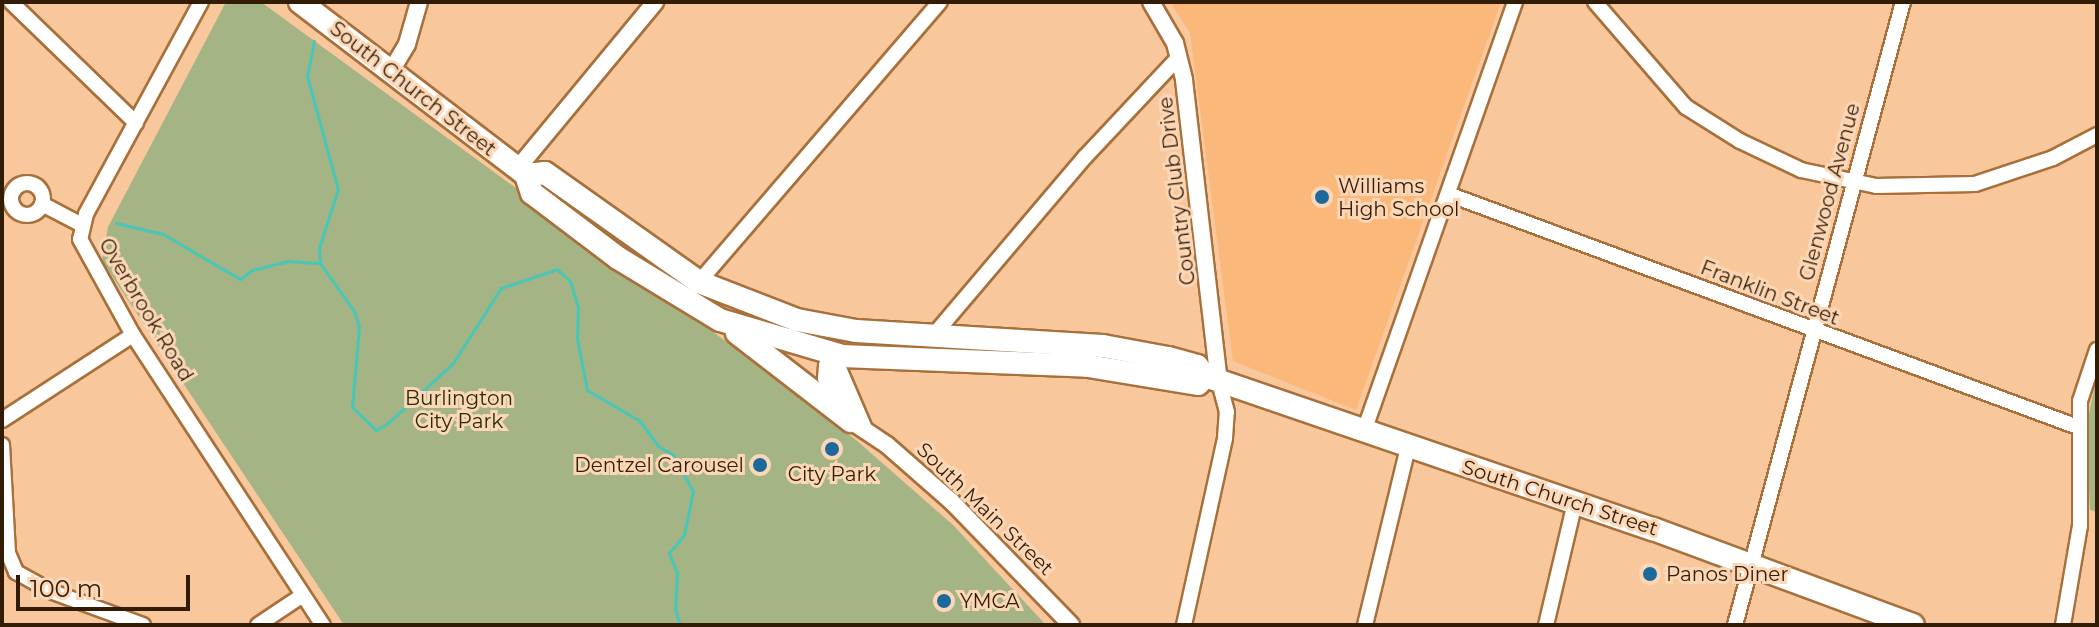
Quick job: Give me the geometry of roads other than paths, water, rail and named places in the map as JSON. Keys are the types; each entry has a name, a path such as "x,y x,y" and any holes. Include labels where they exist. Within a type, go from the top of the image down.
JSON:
{"main road":[{"name":"South Church Street","path":"300,2 521,172 532,193 618,258 720,320 834,355 1088,366 1198,384 1212,379"},
{"name":"South Church Street","path":"521,172 545,173 699,282 736,300 812,323 922,336 1103,346 1183,362 1197,366 1212,379 1751,563 1907,624"},
{"path":"736,300 758,319 824,340 834,355 846,343 901,346 922,336"},
{"path":"720,320 857,425"}],"street":[{"path":"11,2 136,123"},
{"name":"Overbrook Road","path":"201,2 82,225 80,239 133,335 323,625"},
{"path":"391,71 407,44 419,2"},
{"path":"521,172 655,2"},
{"path":"699,282 940,2"},
{"name":"Country Club Drive","path":"1151,2 1179,57 1212,379"},
{"path":"1364,431 1515,2"},
{"path":"1595,2 1686,107 1773,159 1853,183 1904,188 1975,184 2053,158 2097,135"},
{"name":"Glenwood Avenue","path":"1735,625 1903,2"},
{"path":"922,336 1179,57"},
{"name":"Franklin Street","path":"1448,194 2078,427"},
{"path":"42,204 82,225"},
{"path":"2,420 133,335"},
{"path":"2063,625 2079,541 2078,427 2085,381 2097,350"},
{"name":"South Main Street","path":"834,355 827,365 826,378 857,425 952,502 1071,625"},
{"path":"1184,625 1225,438 1227,412 1212,379"},
{"path":"2,445 8,553 16,572 50,591 143,625"},
{"path":"1365,625 1408,447"},
{"path":"1546,625 1575,502"},
{"path":"258,625 303,595"}],"waterway":[{"path":"314,41 307,76 338,189 319,248 320,263 354,311 359,327 352,407 376,430 388,423 453,363 501,288 557,269 570,281 578,308 577,339 587,390 640,421 658,446 672,454 693,491 684,535 669,553 677,573 675,609 680,625"},
{"path":"116,223 163,234 240,279 252,270 289,261 320,263"}],"place":[{"name":"Williams High School","path":"1322,197"},
{"name":"City Park","path":"832,449"},
{"name":"Dentzel Carousel","path":"760,465"},
{"name":"Panos Diner","path":"1650,574"},
{"name":"YMCA","path":"944,601"}],"park label":[{"name":"Burlington City Park","path":"459,410"}]}
